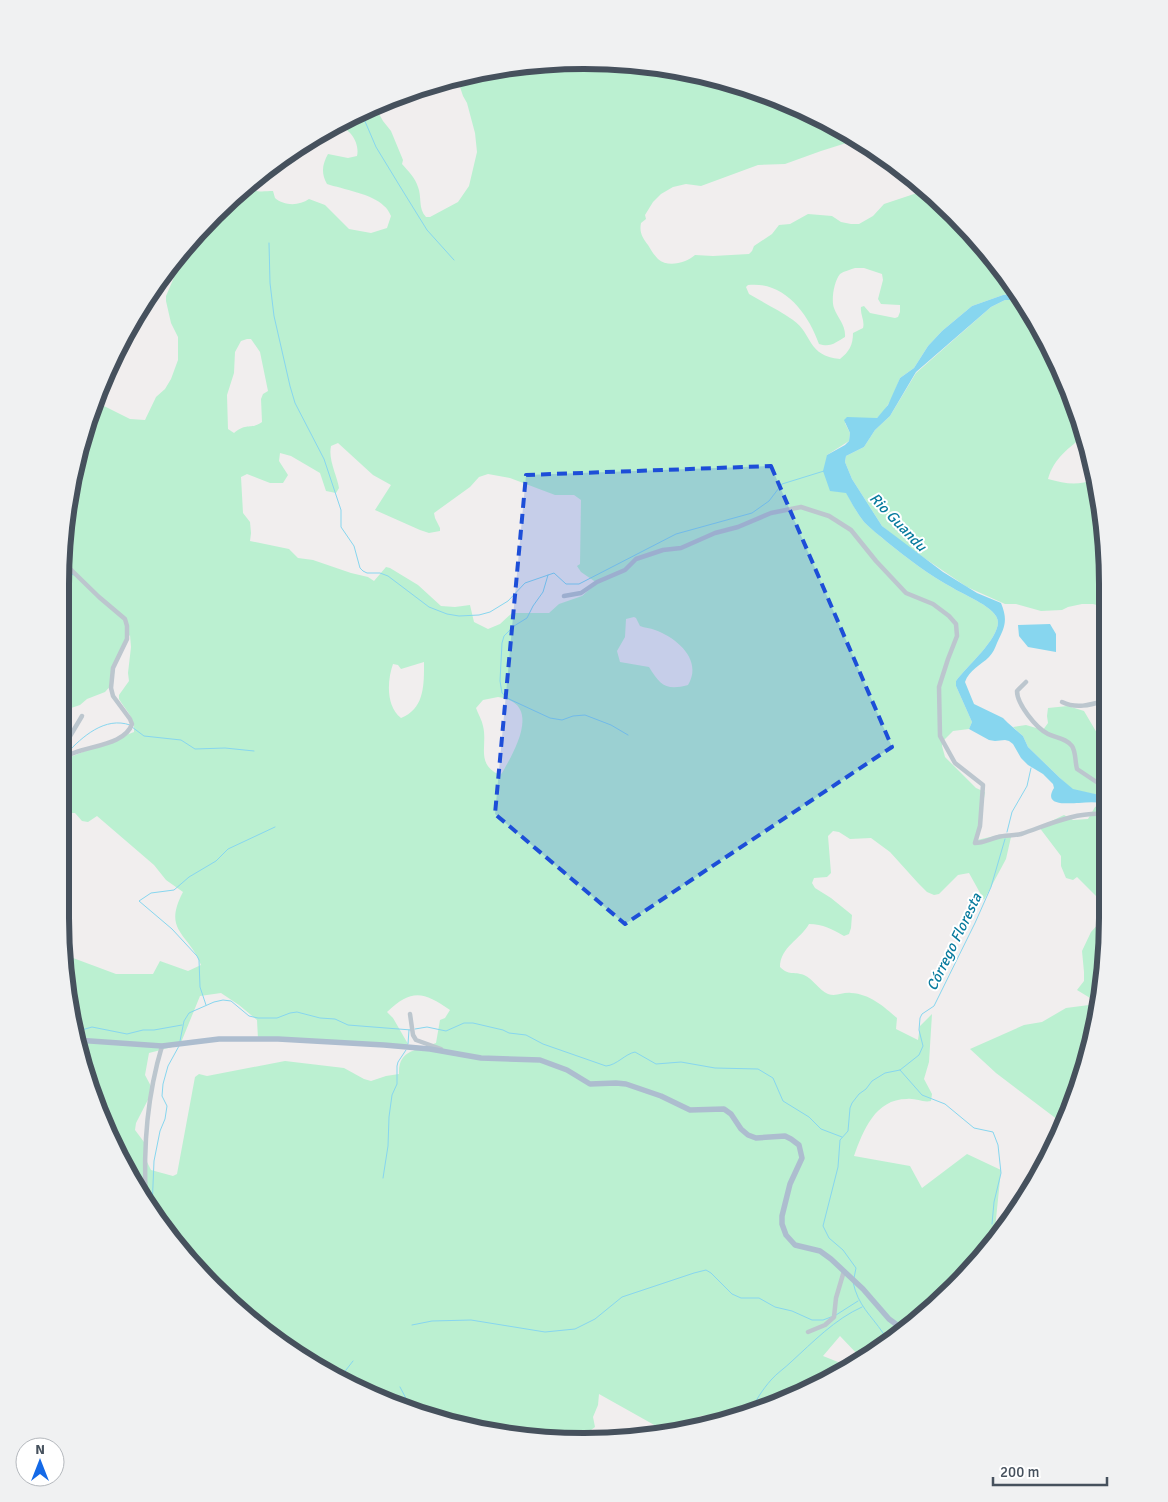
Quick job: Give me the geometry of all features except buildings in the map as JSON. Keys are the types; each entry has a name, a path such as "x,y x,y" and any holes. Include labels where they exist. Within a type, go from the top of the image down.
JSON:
{"main road":[{"path":"84,1041 162,1046 230,1038 384,1045 444,1051 481,1058 540,1060 563,1068 590,1084 621,1083 634,1086 690,1110 724,1109 733,1116 745,1133 752,1137 780,1136 791,1139 799,1145 802,1154 782,1216 783,1229 788,1239 795,1245 820,1251 853,1279 889,1319 899,1326"}],"street":[{"path":"564,596 581,593 597,582 624,570 636,559 663,550 681,548 719,531 738,528 771,513 802,507 829,516 850,530 906,593 933,604 949,616 957,626 957,636 939,687 940,735 946,751 955,763 983,785 980,826 975,843 1020,834 1064,818 1099,814"},
{"path":"69,568 126,620 127,639 113,668 111,688 113,696 132,724 127,733 116,740 76,751 69,755"},
{"path":"1026,682 1017,691 1022,707 1047,734 1064,739 1071,745 1074,748 1077,769 1099,783"},
{"path":"1062,702 1072,706 1085,706 1099,702"},
{"path":"69,738 82,716"},
{"path":"410,1014 416,1040 444,1051"},
{"path":"145,1187 146,1134 155,1068 162,1046"},
{"path":"808,1332 825,1325 834,1317 836,1298 844,1271"}],"highlighted area":[{"path":"771,466 892,747 625,924 495,814 526,475"}],"green space":[{"path":"584,69 651,73 717,86 750,96 812,122 849,142 785,164 758,165 701,186 686,184 673,187 661,194 653,202 645,215 646,219 641,223 643,238 658,259 672,264 687,260 695,255 749,254 754,246 772,234 779,225 790,224 808,214 832,216 841,222 859,224 873,216 884,204 919,192 971,244 993,270 1009,294 972,306 942,331 928,346 914,368 900,378 892,398 884,411 877,418 845,423 850,433 849,441 827,455 837,492 846,492 867,525 919,566 944,583 980,602 997,617 997,629 988,645 956,681 956,686 972,722 969,729 953,731 942,742 942,746 945,757 976,788 985,792 977,840 999,835 1011,837 1006,859 984,900 969,873 958,875 939,894 934,895 927,892 890,852 871,838 850,839 839,832 833,831 828,836 831,873 827,877 814,878 812,883 815,888 852,915 849,934 844,936 827,927 809,924 783,954 780,967 791,973 804,975 828,994 851,993 870,998 897,1018 896,1029 918,1040 920,1026 932,1014 929,1062 924,1079 932,1094 931,1101 907,1099 896,1100 886,1104 866,1127 854,1156 910,1166 922,1188 967,1154 1001,1170 995,1229 948,1282 898,1327 857,1354 840,1336 823,1356 842,1364 812,1380 750,1406 727,1413 700,1416 697,1420 691,1419 688,1422 659,1428 599,1394 598,1405 593,1417 595,1427 587,1433 517,1429 451,1416 418,1406 356,1380 326,1364 270,1327 244,1305 197,1258 175,1232 138,1176 122,1146 96,1084 86,1051 73,985 70,957 116,974 153,974 160,961 188,971 201,965 176,924 177,905 183,892 166,880 154,865 97,816 88,822 82,821 75,813 69,813 69,757 134,732 132,718 119,699 119,695 129,681 130,635 124,642 115,666 113,683 105,692 87,699 80,705 69,707 69,584 73,517 86,451 100,407 104,406 130,419 145,420 156,397 165,389 171,379 178,360 178,337 171,323 166,301 176,269 220,220 253,189 256,191 273,191 275,198 287,204 296,204 309,199 325,205 349,229 371,233 387,228 391,216 379,202 365,195 327,184 323,169 328,154 348,158 357,156 358,151 355,141 344,128 378,112 391,131 403,160 402,164 417,183 421,207 426,217 430,217 458,202 469,186 477,152 475,133 467,103 459,84 517,73","holes":["855,268 864,268 882,274 883,280 878,299 881,304 900,305 900,312 898,317 895,318 870,313 864,306 861,307 863,328 853,333 850,348 840,359 822,354 793,320 749,294 746,287 748,285 761,285 773,288 783,294 793,301 801,311 819,344 830,345 845,337 843,325 833,305 835,286 840,274","251,339 260,352 268,391 263,394 261,399 262,422 255,426 242,428 234,433 228,429 227,395 234,373 235,352 241,341","338,443 373,475 391,485 375,510 429,533 440,531 434,513 470,487 479,477 488,474 510,478 555,495 574,495 581,500 580,564 577,566 581,572 597,583 582,596 559,604 549,613 512,613 500,624 488,629 474,622 470,605 441,606 418,585 390,568 386,567 374,581 368,577 313,560 298,558 289,549 250,541 250,522 243,513 241,477 247,474 270,483 283,483 288,475 279,461 280,453 291,456 320,473 326,491 336,493 339,488 332,462 331,446","634,617 640,626 655,630 672,638 679,644 690,659 692,667 692,676 688,685 669,687 660,682 649,667 620,662 617,651 625,637 626,619","424,662 422,695 415,709 401,718 393,707 389,693 393,664 398,665 401,669","498,697 511,701 520,708 522,717 520,737 500,775 492,771 485,760 483,726 476,708 483,700","221,993 239,1005 257,1020 258,1039 407,1047 408,1044 393,1018 387,1012 396,1004 411,996 418,995 433,999 450,1010 445,1018 440,1020 436,1043 405,1055 399,1074 371,1081 344,1068 285,1061 207,1076 199,1074 195,1077 177,1174 173,1176 151,1170 147,1162 147,1146 135,1130 136,1123 153,1090 145,1075 149,1053 180,1045 200,996"]},
{"path":"1005,300 1014,301 1046,356 1072,418 1079,440 1058,459 1048,479 1072,483 1089,481 1098,550 1099,606 1082,604 1062,610 1041,611 1016,604 1005,604 967,587 908,547 882,526 852,479 845,462 846,456 864,447 875,430 890,416 916,373 991,307"},
{"path":"1068,706 1084,711 1099,736 1099,795 1073,790 1028,747 1023,736 1013,727 1026,725 1043,730 1048,723 1048,708"},
{"path":"1099,805 1099,899 1077,877 1073,880 1066,878 1061,866 1061,856 1039,827 1064,815 1073,820 1088,819 1095,807"},
{"path":"1099,923 1098,952 1092,999 1077,990 1084,981 1082,951 1091,932"},
{"path":"1092,1003 1082,1051 1072,1084 1058,1120 996,1073 970,1049 1024,1025 1042,1022 1066,1008"}],"water":[{"path":"1009,294 1014,301 1005,300 991,307 916,372 890,416 875,430 864,447 846,456 845,462 852,479 882,526 943,572 977,593 1001,603 1005,619 1000,637 994,650 986,660 972,671 965,682 974,704 1003,718 1023,736 1028,747 1060,778 1073,789 1099,795 1099,803 1059,803 1054,801 1051,794 1054,788 1053,784 1021,758 1013,744 1005,740 989,740 969,729 972,722 956,686 956,681 988,645 997,629 997,617 980,602 944,583 919,566 864,522 846,493 830,491 823,471 827,455 849,441 850,433 844,420 847,417 877,418 888,405 900,378 914,368 928,346 942,331 972,306"},
{"path":"1050,624 1056,634 1056,652 1028,647 1019,636 1018,625"}],"waterway":[{"path":"364,118 376,147 427,230 454,260"},
{"path":"269,243 270,283 274,316 290,386 295,403 324,459 341,510 341,527 354,546 360,568 363,571 388,576 429,607 447,614 459,616 479,615 490,612 508,601 525,583 554,573 566,584 579,584 676,534 752,513 769,501 782,484 824,471"},
{"path":"69,572 73,575"},
{"path":"548,575 543,592 527,618 514,626 504,636 500,681 502,693 509,699 550,718 562,720 573,716 585,715 611,725 628,735"},
{"path":"69,751 87,735 103,726 112,723 130,725"},
{"path":"132,727 144,736 181,740 195,749 225,748 254,751"},
{"name":"Córrego Floresta","path":"1007,832 1012,812 1027,786 1031,768"},
{"path":"206,1005 200,987 199,960 197,956 172,929 139,901 151,893 174,890 189,877 216,861 228,849 275,827"},
{"name":"Córrego Floresta","path":"854,1278 856,1268 843,1250 829,1238 823,1226 838,1167 840,1140 848,1131 850,1108 859,1094 872,1081 885,1073 900,1070 919,1055 923,1046 919,1030 920,1018 922,1014 934,1006 975,923 991,887 1005,839"},
{"path":"180,1041 184,1021 189,1013 223,1000 231,1001 249,1016 258,1018 277,1018 297,1012 320,1018 335,1019 348,1025 411,1030"},
{"path":"415,1029 427,1027 446,1031 464,1023 473,1023 509,1033 526,1035 543,1044 606,1066 614,1064 635,1052 656,1064 681,1062 715,1068 758,1069 773,1078 783,1101 809,1117 821,1129 842,1137"},
{"path":"81,1030 92,1027 127,1034 182,1025"},
{"path":"408,1044 409,1030"},
{"path":"152,1198 154,1161 167,1106 162,1096 163,1084 168,1066 179,1046"},
{"path":"383,1178 388,1146 392,1095 397,1084 397,1066 406,1050"},
{"path":"900,1070 922,1095 945,1104 974,1128 993,1132 998,1145 1001,1173 994,1202 992,1224"},
{"path":"412,1325 432,1321 471,1320 545,1332 575,1329 595,1319 622,1297 706,1270 732,1294 741,1298 759,1298 775,1307 792,1311 812,1320 823,1320 831,1317"},
{"name":"Córrego Floresta","path":"853,1282 858,1298 884,1336"},
{"path":"836,1315 858,1301"},
{"path":"754,1405 762,1391 776,1375 833,1324 862,1307"},
{"path":"343,1373 353,1361"},
{"path":"400,1387 408,1402"}],"water label":[{"name":"Rio Guandu","path":"898,522"}]}
